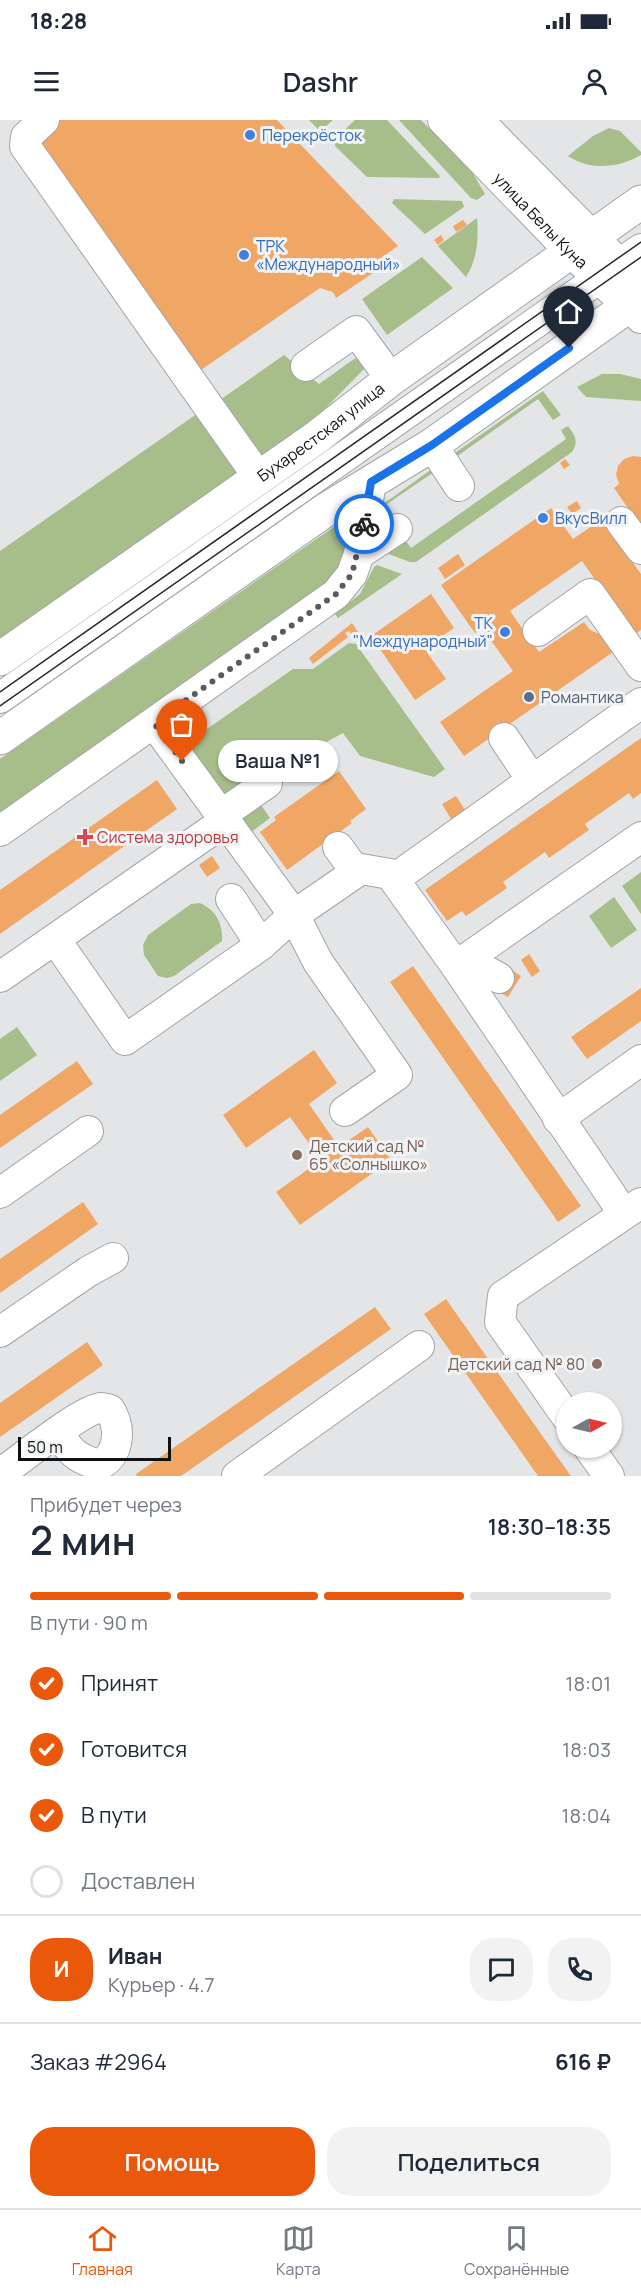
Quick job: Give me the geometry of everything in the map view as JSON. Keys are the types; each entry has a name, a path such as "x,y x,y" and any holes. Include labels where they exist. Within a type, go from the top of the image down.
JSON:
{"main road":[{"name":"Бухарестская улица","path":"0,659 317,437 391,379 641,202"},
{"path":"0,738 327,509 432,445 638,302"}],"street":[{"path":"44,120 26,138 25,146 258,478"},
{"name":"улица Белы Куна","path":"443,120 582,244 620,264 638,302"},
{"name":"улица Белы Куна","path":"478,120 582,244"},
{"path":"0,698 620,264"},
{"path":"306,366 356,331 391,379"},
{"path":"432,445 459,486"},
{"path":"0,831 336,594 352,574 359,554 371,482"},
{"path":"621,522 641,549"},
{"path":"359,554 397,529"},
{"path":"538,631 590,594 641,666"},
{"path":"394,879 641,703"},
{"path":"154,723 294,915 318,962 397,1075 345,1111"},
{"path":"504,738 532,780"},
{"path":"0,977 223,818 267,783"},
{"path":"461,963 641,837"},
{"path":"338,847 356,872"},
{"path":"55,939 125,1040 261,945 294,915 361,868 390,874 461,963 558,1119 633,1208 503,1296 500,1322 556,1401"},
{"path":"231,899 261,945"},
{"path":"461,963 499,978"},
{"path":"558,1119 641,1060"},
{"path":"0,1193 88,1131"},
{"path":"0,1332 89,1271 113,1258"},
{"path":"237,1476 419,1346"},
{"path":"0,1474 57,1432"},
{"path":"596,1458 609,1476"}],"green space":[{"path":"309,120 333,120 324,128 318,129"},
{"path":"355,120 387,120 440,176 439,178 367,177 335,146 335,139"},
{"path":"399,120 421,120 472,172 485,194 477,200 471,198"},
{"path":"609,128 620,131 641,152 641,155 623,163 604,166 586,164 568,156 593,136"},
{"path":"394,199 462,201 464,207 425,234 392,203"},
{"path":"477,218 476,249 473,263 466,277 438,246"},
{"path":"422,257 453,288 387,335 362,299"},
{"path":"284,355 319,384 354,359 358,358 365,368 316,418 261,456 217,402"},
{"path":"602,374 620,374 641,379 641,401 586,397 577,387"},
{"path":"543,391 561,415 553,420 538,399 456,457 452,455"},
{"path":"201,411 239,472 0,639 0,551"},
{"path":"568,426 575,439 572,452 416,562 383,552 404,538 411,548 566,439 561,430"},
{"path":"436,466 434,472 384,506 393,521 379,525 382,505"},
{"path":"348,517 352,519 346,555 335,581 0,817 0,759"},
{"path":"377,565 402,574 338,618 335,614 360,594"},
{"path":"349,643 356,644 445,769 434,777 360,756 343,733 284,765 250,789 270,818 246,836 184,745 293,669 313,669"},
{"path":"641,872 641,914 622,886"},
{"path":"614,897 637,930 611,948 589,916"},
{"path":"200,903 217,918 222,941 174,976 167,978 158,976 144,955 143,945 148,935 191,904"},
{"path":"17,1027 37,1055 0,1081 0,1039"}],"building":[{"name":"ТРК «Международный»","path":"55,120 277,120 398,246 371,265 376,271 336,298 333,292 320,288 198,372 178,338 164,341 39,146"},
{"path":"463,220 467,225 456,232 453,226"},
{"path":"441,235 444,240 438,245 434,240"},
{"path":"633,456 641,457 641,527 614,488 619,484 616,475 618,466 624,459"},
{"path":"565,459 570,465 564,469 560,463"},
{"path":"577,501 581,508 572,514 567,507"},
{"name":"ТК \"Международный\"","path":"551,508 573,539 602,519 641,574 641,630 634,635 582,561 510,611 539,652 584,622 590,630 608,638 616,650 464,756 440,722 513,671 482,628 475,633 441,585"},
{"path":"458,554 465,565 445,579 438,568"},
{"path":"431,594 454,628 424,648 446,679 415,700 371,636"},
{"path":"352,623 360,635 355,640 349,631 345,633 348,637 313,664 309,658"},
{"path":"641,738 641,793 633,799 629,793 585,824 589,830 549,858 545,852 503,882 507,888 466,916 462,911 447,921 425,890"},
{"path":"339,771 366,809 350,821 352,823 287,870 260,832 276,820 274,817"},
{"path":"157,780 177,809 0,934 0,890"},
{"path":"456,796 465,810 451,819 442,804"},
{"path":"212,856 220,868 207,877 199,865"},
{"path":"529,954 540,971 532,977 521,960"},
{"path":"413,966 581,1206 558,1222 390,982"},
{"path":"507,967 521,976 508,997 494,989"},
{"path":"641,988 641,1021 587,1059 571,1037"},
{"path":"314,1050 337,1083 309,1104 339,1147 368,1127 391,1160 300,1225 276,1192 321,1160 290,1117 246,1148 223,1115"},
{"path":"77,1061 93,1084 0,1148 0,1115"},
{"path":"83,1202 98,1224 0,1293 0,1259"},
{"path":"446,1299 556,1455 556,1458 571,1476 538,1476 424,1314"},
{"path":"375,1307 391,1329 181,1476 137,1476 136,1474"},
{"path":"87,1342 103,1365 0,1437 0,1403"}],"tram line":[{"path":"0,692 641,242"},
{"path":"0,706 641,257"}],"way so far":[{"path":"182,761 154,723 336,594 352,574 359,554 364,524"}],"place":[{"name":"Перекрёсток","path":"250,135"},
{"name":"ТРК «Международный»","path":"244,255"},
{"name":"ВкусВилл","path":"543,518"},
{"name":"ТК \"Международный\"","path":"505,632"},
{"name":"Романтика","path":"529,697"},
{"name":"Ваша №1","path":"182,761"},
{"name":"Система здоровья","path":"85,837"},
{"name":"Детский сад № 65 «Солнышко»","path":"297,1155"},
{"name":"Детский сад № 80","path":"597,1364"}],"route":[{"path":"364,524 371,482 432,445 569,348"}]}
